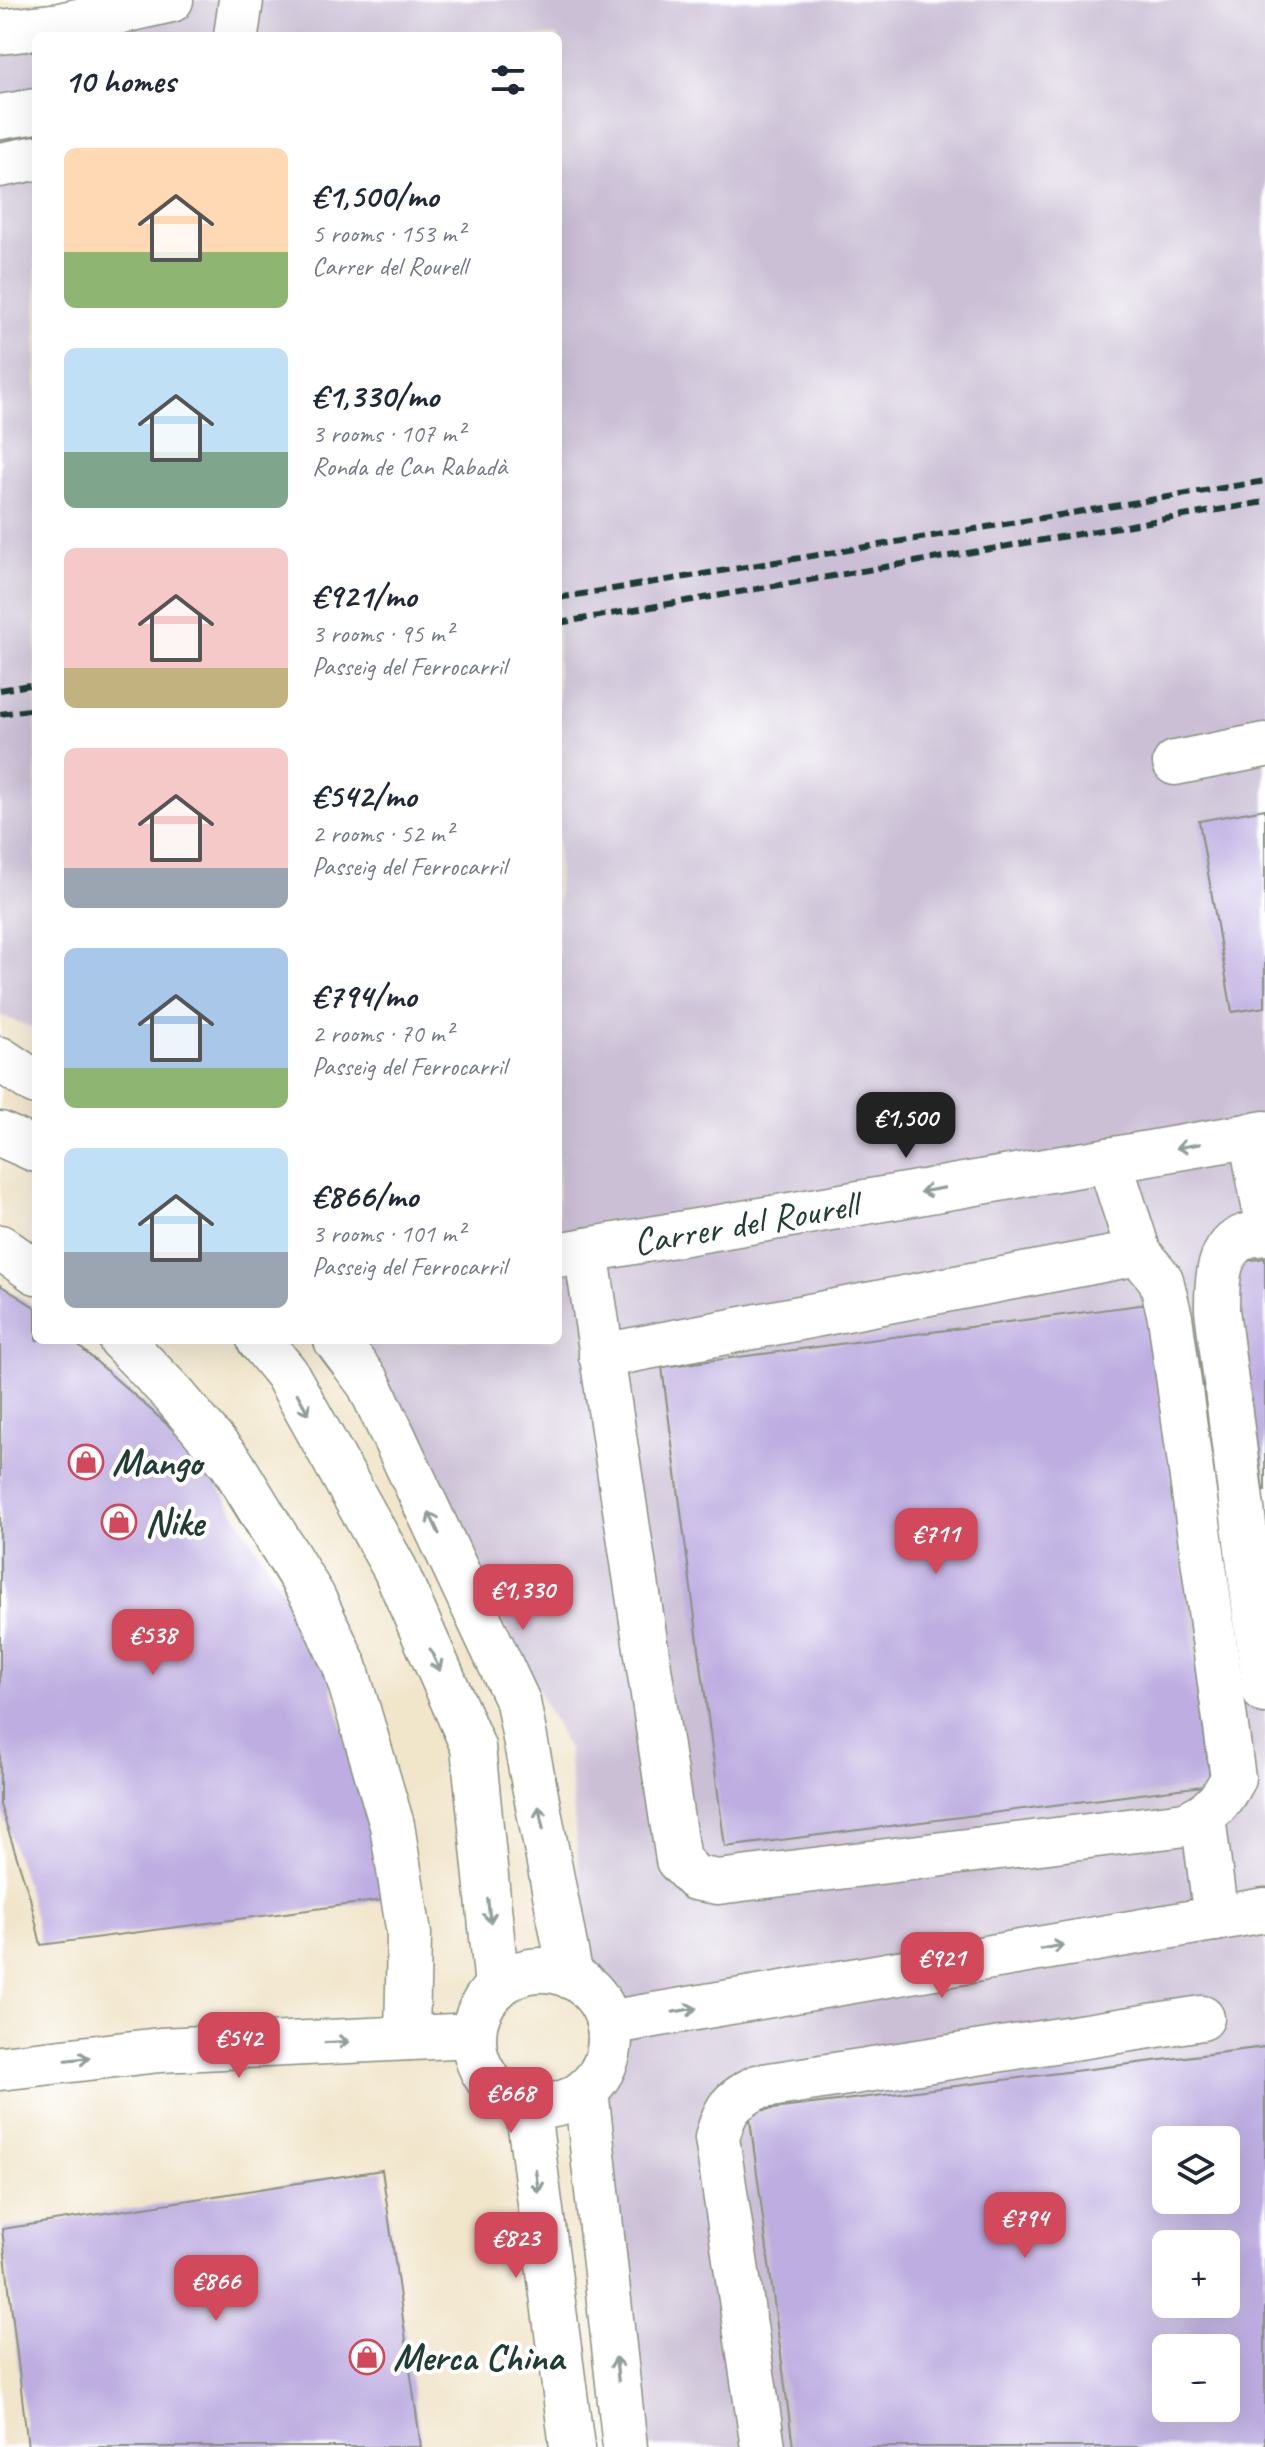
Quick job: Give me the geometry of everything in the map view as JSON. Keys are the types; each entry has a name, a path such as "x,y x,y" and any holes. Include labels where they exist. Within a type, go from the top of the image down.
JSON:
{"street":[{"path":"0,32 60,25 171,0"},
{"path":"237,32 241,0"},
{"path":"0,117 32,112"},
{"path":"0,165 32,159"},
{"path":"1175,763 1265,745"},
{"path":"0,1059 32,1080"},
{"path":"0,1134 32,1148"},
{"path":"1258,1134 1265,1211"},
{"name":"Carrer del Rourell","path":"572,1252 1258,1134"},
{"path":"572,1252 601,1356 678,1860 695,1878 718,1882 1185,1824 1203,1817 1222,1801 1233,1778 1170,1317 1161,1280 1139,1253 1109,1160"},
{"path":"1265,1233 1244,1236 1227,1251 1217,1275 1217,1310 1265,1691"},
{"path":"0,1247 32,1269"},
{"path":"601,1356 1139,1253"},
{"path":"125,1344 173,1394 232,1464 313,1597 345,1666 392,1825 409,1934 407,2038"},
{"path":"262,1344 286,1373 395,1569 473,1747 497,1987"},
{"path":"339,1344 369,1384 518,1702 571,1977"},
{"path":"1203,1817 1216,1919"},
{"path":"608,2023 1265,1910"},
{"path":"540,1970 571,1977 584,1984 600,2001 608,2023 610,2045 605,2065 594,2084 577,2097 557,2105 527,2104 514,2100 496,2089 483,2072 475,2050 474,2035 482,2005 497,1987 517,1975 540,1970"},
{"path":"763,2447 717,2138 724,2113 735,2099 757,2087 1202,2018"},
{"path":"0,2068 160,2050 474,2035"},
{"path":"586,2090 625,2447"},
{"path":"527,2104 572,2447"}],"shaded area":[{"path":"174,0 1265,0 1265,2447 632,2447 568,1750 365,1344 562,1344 562,32 32,32 32,1027 0,1015 0,24"}],"building":[{"path":"1265,809 1265,1007 1232,1012 1199,821"},
{"path":"1265,1258 1265,1490 1263,1490 1231,1263"},
{"path":"0,1285 32,1305 32,1344 77,1344 196,1450 323,1656 391,1899 41,1945 30,1898 0,1805"},
{"path":"1147,1304 1211,1785 725,1847 662,1367"},
{"path":"1265,2047 1265,2447 793,2447 749,2112"},
{"path":"382,2170 421,2447 28,2447 2,2229"}],"railway":[{"path":"562,597 1265,481"},
{"path":"562,622 1265,502"},
{"path":"0,690 32,685"},
{"path":"0,714 32,710"}],"place":[{"name":"Mango","path":"86,1462"},
{"name":"Nike","path":"119,1522"},
{"name":"Merca China","path":"367,2357"}]}
